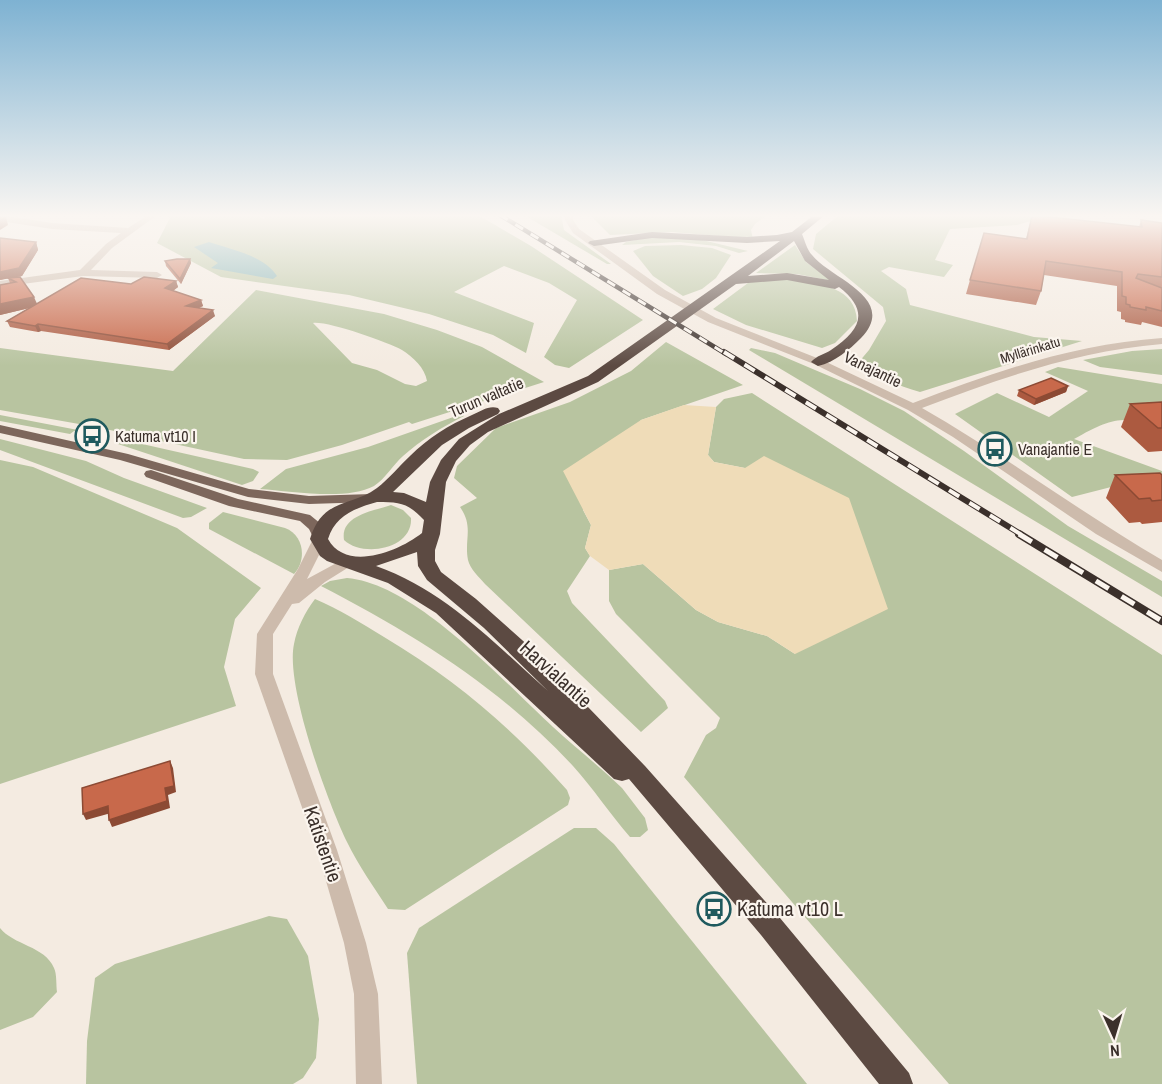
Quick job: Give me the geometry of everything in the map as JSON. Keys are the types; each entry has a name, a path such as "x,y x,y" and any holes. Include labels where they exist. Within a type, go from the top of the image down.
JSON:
{"highway":[{"name":"Turun valtatie","path":"432,526 436,489 444,469 451,456 471,435 500,419 575,390 753,266"},
{"path":"817,266 848,289 863,304 867,315 866,321 849,343 834,356 818,362"},
{"path":"730,282 762,276 789,275 811,278 848,289"},
{"name":"Turun valtatie","path":"374,498 394,484 418,456 432,444 466,423 578,378 627,354"},
{"path":"319,539 320,528 333,514 351,504 374,498 402,497 420,505 432,526 411,549 392,556 350,563"},
{"name":"Harvialantie","path":"432,526 426,561 434,575 537,666 598,729 708,853 821,987 898,1084"},
{"name":"Harvialantie","path":"319,539 327,553 395,579 443,608 708,853"}],"main road":[{"path":"0,429 149,464 248,494 309,500 374,498"},
{"path":"69,445 214,497 305,518 316,527 319,539"}],"street":[{"path":"83,273 90,266"},
{"name":"Vanajantie","path":"625,266 661,292 712,320 818,362 912,407 958,434 1101,531 1162,567"},
{"path":"0,284 83,273 157,275"},
{"name":"Myllärinkatu","path":"912,407 1056,357 1119,344 1162,341"},
{"name":"Katistentie","path":"319,539 306,569 265,634 264,674 327,850 355,943 366,994 369,1084"},
{"name":"Katistentie","path":"279,611 319,578 350,563"}],"green space":[{"path":"200,266 561,266 643,320 569,368 555,365 544,357 577,300 549,283 504,266 454,292 534,323 526,353 493,335 429,314 349,295 221,277"},
{"path":"645,266 724,266 716,278 702,289 683,296 653,276"},
{"path":"766,266 811,266 832,281 797,274 756,273"},
{"path":"833,266 953,266 944,277 889,267 881,271 906,289 910,305 1034,337 1082,341 920,392 895,384 858,363 869,350 886,321 883,307"},
{"path":"793,279 835,289 850,301 857,321 835,343 822,348 746,325 713,309 748,283"},
{"path":"256,290 384,314 437,330 482,347 544,382 412,424 409,422 342,445 287,460 244,459 96,427 0,410 0,348 173,371","holes":["313,323 358,333 402,350 418,363 427,381 416,386 405,384 377,370 352,363"]},
{"path":"666,342 743,385 641,420 583,510 591,525 585,548 590,556 567,591 572,603 665,701 668,708 641,732 473,570 467,553 467,521 460,507 477,498 454,478 457,466 496,428 570,402 631,371"},
{"path":"751,348 775,353 860,389 904,411 1068,526 1162,581 1162,597 749,350"},
{"path":"1162,349 1162,375 1100,367 1083,360 1132,351"},
{"path":"1058,367 1162,384 1162,425 1136,420 1116,421 1097,427 1074,439 1162,471 1162,474 1072,497 955,414 997,393 1049,417 1088,391 1045,372"},
{"path":"752,393 1162,655 1162,1084 949,1084 684,777 706,735 716,728 720,718 616,614 609,601 609,570 643,564 696,610 718,622 767,636 795,654 745,468 714,462 708,455 716,407 724,399"},
{"path":"462,414 464,416 432,434 410,450 378,483 363,491 318,494 260,489 286,469 368,447"},
{"path":"0,415 109,436 106,438 74,431 70,434 0,421"},
{"path":"0,439 86,461 124,478 207,508 191,517 183,518 0,450"},
{"path":"120,439 259,472 253,481 242,485 115,443"},
{"path":"0,460 33,467 177,528 261,588 235,619 224,667 236,706 0,784"},
{"path":"391,505 403,510 411,518 409,529 396,543 374,549 363,549 344,540 347,525 353,520 360,515"},
{"path":"223,512 291,531 302,548 301,562 294,574 209,529 209,523"},
{"path":"347,578 374,584 401,597 457,637 622,788 645,818 648,830 640,837 630,837 573,766 545,738 486,687 423,643 321,586 330,581"},
{"path":"315,599 350,616 435,670 482,706 525,745 567,790 570,798 568,805 405,910 388,909 356,859 339,824 302,715 293,663 294,644 302,620"},
{"path":"574,828 596,828 614,844 807,1084 417,1084 407,953 419,928"},
{"path":"269,916 287,919 308,956 319,1019 316,1058 303,1078 293,1084 86,1084 87,1041 95,978 115,964"},
{"path":"0,928 50,961 55,970 57,992 33,1017 0,1030"}],"sand":[{"path":"684,405 716,407 708,455 714,462 745,468 764,456 849,498 888,609 795,654 767,636 718,622 696,610 643,564 609,570 590,556 585,548 591,525 563,471 641,420"}],"water":[{"path":"214,266 267,266 277,276 273,279 211,268"}],"building":[{"path":"0,266 21,266 19,268 0,272"},
{"path":"169,266 187,266 180,279"},
{"path":"974,266 1045,266 1041,291 970,280"},
{"path":"1078,266 1162,266 1162,277 1138,274 1136,278 1162,288 1162,311 1146,307 1146,310 1130,307 1126,304 1126,297 1122,296 1122,272"},
{"path":"20,277 34,297 0,304 0,285 16,282 8,278"},
{"path":"144,277 176,281 165,288 201,300 186,306 213,310 167,344 7,321 81,278 131,284"},
{"path":"1051,378 1068,386 1036,399 1019,390"},
{"path":"1162,402 1162,428 1158,428 1130,404"},
{"path":"1160,473 1162,475 1162,500 1152,501 1150,498 1139,499 1115,475"},
{"path":"170,761 174,786 165,788 167,801 109,820 108,806 83,814 82,788"}],"railway":[{"path":"582,266 726,354"},
{"path":"724,352 1022,535"},
{"path":"1019,534 1162,621"}],"place":[{"name":"Katuma vt10 I","path":"92,436"},
{"name":"Vanajantie E","path":"995,449"},
{"name":"Katuma vt10 L","path":"714,909"}]}
